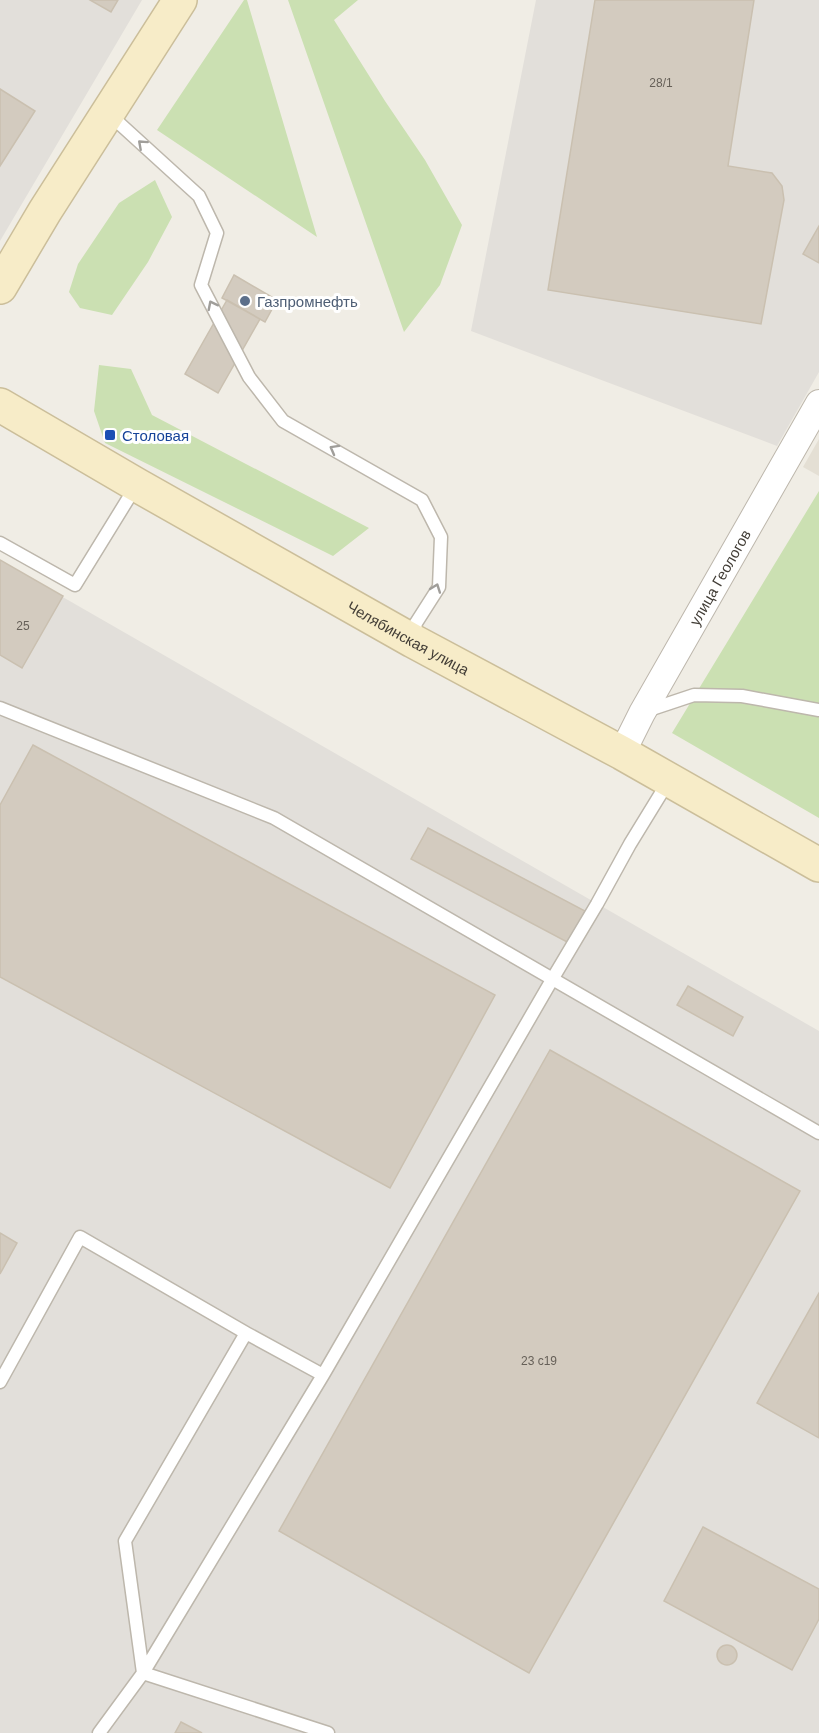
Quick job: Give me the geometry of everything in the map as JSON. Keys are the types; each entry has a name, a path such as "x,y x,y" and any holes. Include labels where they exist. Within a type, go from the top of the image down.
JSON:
{"street":[{"path":"0,287 107,112 180,0"},
{"name":"улица Геологов","path":"622,753 642,712 819,402"},
{"name":"Челябинская улица","path":"0,405 413,641 622,753 819,865"}],"lane":[{"path":"107,112 199,196 217,233 201,285 249,377 283,421 422,500 441,537 439,587 416,623 413,641"},
{"path":"0,543 75,585 137,484"},
{"path":"642,712 694,695 742,696 819,710"},
{"path":"0,708 274,818 819,1132"},
{"path":"99,1733 143,1673 323,1375 669,780"},
{"path":"0,1382 80,1237 323,1375"},
{"path":"143,1673 125,1541 246,1333"},
{"path":"143,1673 328,1733"}],"shaded area":[{"path":"0,0 142,0 0,241"},
{"path":"536,0 819,0 819,372 777,446 471,331"},
{"path":"819,439 819,476 803,467"},
{"path":"0,561 819,1031 819,1733 0,1733"}],"green space":[{"path":"244,0 247,0 317,237 157,130"},
{"path":"288,0 358,0 334,20 425,160 462,225 440,285 404,332"},
{"path":"155,180 172,217 148,262 112,315 80,308 69,292 78,264 119,203"},
{"path":"99,365 131,369 152,415 369,528 333,556 105,443 94,411"},
{"path":"819,491 819,818 672,733"}],"building":[{"path":"90,0 118,0 111,12"},
{"path":"595,0 754,0 728,166 772,173 782,186 784,200 761,324 548,290"},
{"path":"0,89 35,111 0,166"},
{"path":"819,226 819,263 803,254"},
{"path":"234,275 277,300 265,322 222,298"},
{"path":"227,300 260,319 218,393 185,374"},
{"path":"0,560 63,596 22,668 0,655"},
{"path":"33,745 495,995 390,1188 0,977 0,805"},
{"path":"428,828 585,911 569,943 411,859"},
{"path":"688,986 743,1017 733,1036 677,1005"},
{"path":"550,1050 800,1191 529,1673 279,1531"},
{"path":"0,1233 17,1243 0,1274"},
{"path":"819,1293 819,1438 757,1403"},
{"path":"703,1527 819,1589 819,1619 792,1670 664,1601"},
{"path":"723,1645 731,1645 737,1651 737,1659 731,1665 723,1665 717,1659 717,1651"},
{"path":"181,1722 202,1733 175,1733"}],"place":[{"name":"Газпромнефть","path":"245,301"},
{"name":"Столовая","path":"110,435"}]}
